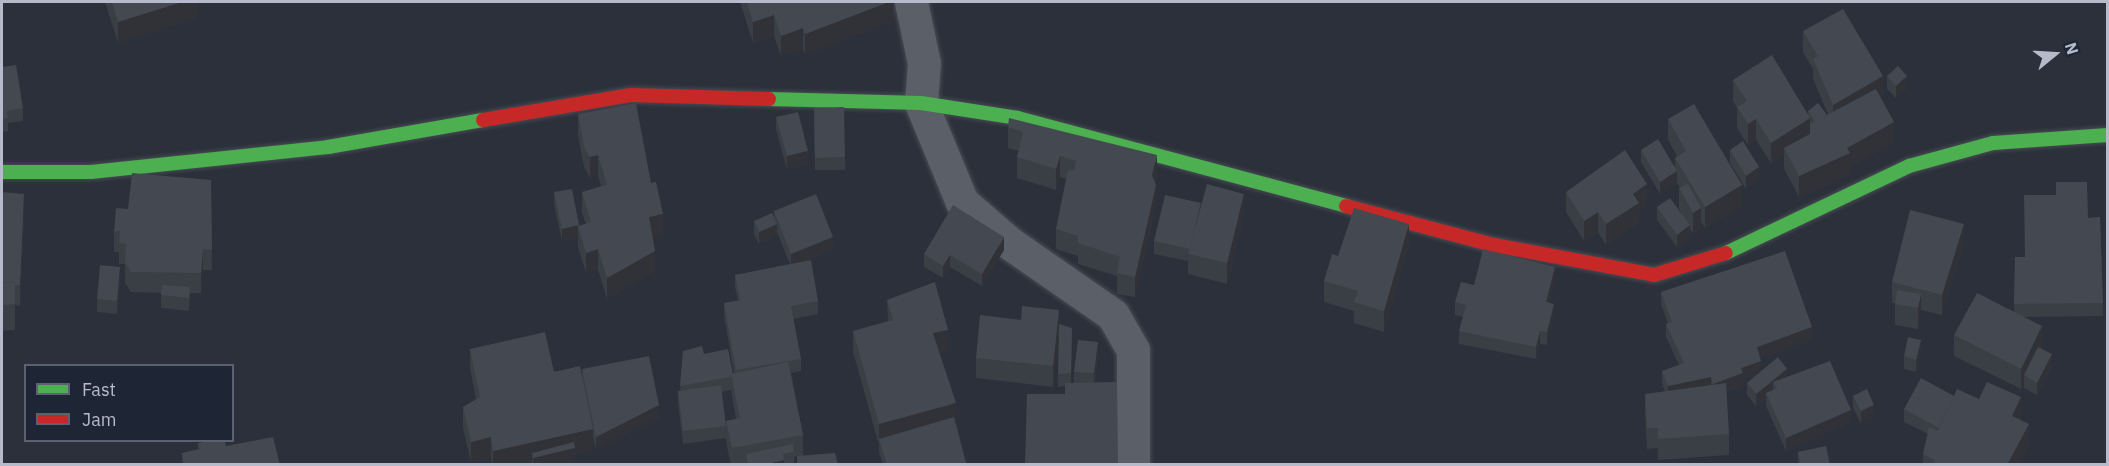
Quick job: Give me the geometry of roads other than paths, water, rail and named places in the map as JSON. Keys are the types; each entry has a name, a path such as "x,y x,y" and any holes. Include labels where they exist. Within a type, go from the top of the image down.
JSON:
{"street":[{"path":"911,2 924,63 921,103 962,202 1008,242 1113,315 1133,350 1133,465"},
{"path":"2,172 91,172 328,147 631,95 921,103 1018,118 1494,245 1654,275 1717,257 1909,166 1993,143 2108,135"}]}
